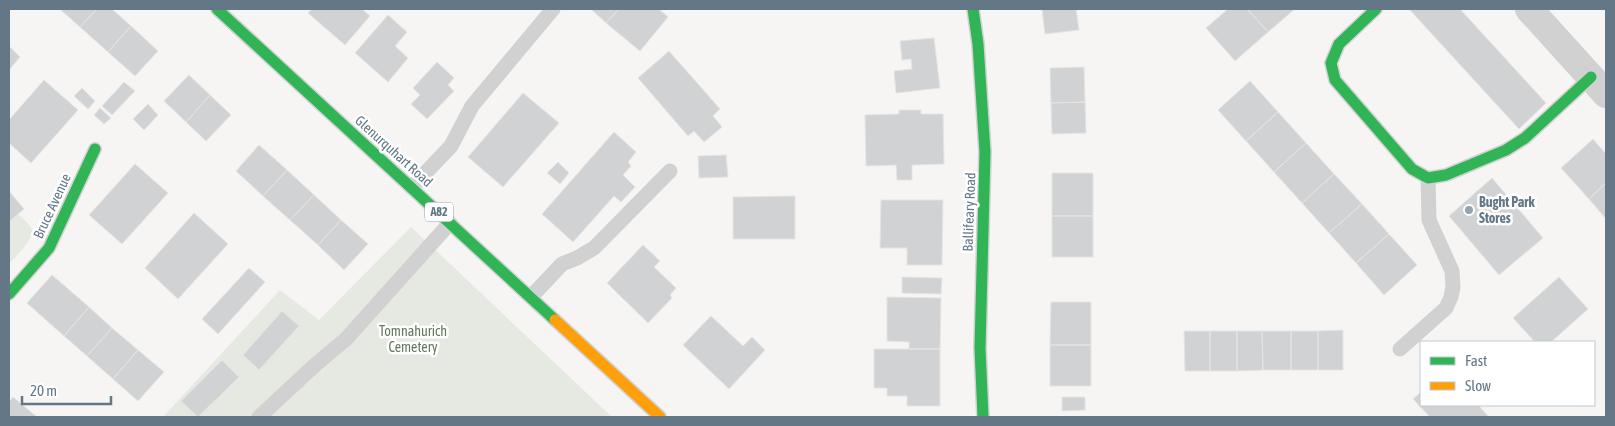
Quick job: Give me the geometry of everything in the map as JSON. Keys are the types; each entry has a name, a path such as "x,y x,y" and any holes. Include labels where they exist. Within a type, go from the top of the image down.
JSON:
{"main road":[{"name":"Glenurquhart Road","path":"217,9 660,417"},
{"name":"Ballifeary Road","path":"973,9 978,44 985,152 980,348 983,417"},
{"path":"1376,9 1339,44 1331,62 1335,80 1412,169 1428,178 1446,175 1506,150 1598,86"},
{"name":"Bruce Avenue","path":"9,294 49,248 95,149"}],"street":[{"path":"1529,9 1598,86"}],"lane":[{"path":"412,187 451,146 472,106 552,9"},
{"path":"531,298 562,264 594,248 670,171"},
{"path":"1400,349 1446,308 1453,287 1452,271 1429,220 1428,178"},
{"path":"259,417 346,338 450,223"}],"green space":[{"path":"18,214 30,226 32,234 9,264 9,222"},
{"name":"Tomnahurich Cemetery","path":"411,227 612,417 163,417 280,290 319,320"}],"building":[{"path":"60,9 97,9 80,27"},
{"path":"97,9 112,9 131,26 108,52 80,27"},
{"path":"312,9 362,9 370,16 345,45 308,13"},
{"path":"591,9 619,9 606,23"},
{"path":"619,9 659,9 668,17 640,51 606,23"},
{"path":"1042,9 1076,9 1079,30 1045,34"},
{"path":"1228,9 1247,9 1268,32 1235,61 1206,28"},
{"path":"1247,9 1295,9 1268,32"},
{"path":"1409,9 1460,9 1546,103 1519,129"},
{"path":"388,15 407,32 395,46 408,58 388,82 355,53"},
{"path":"131,26 158,51 135,76 108,52"},
{"path":"934,38 940,88 896,93 894,71 912,69 911,59 902,60 900,41"},
{"path":"9,46 20,57 9,70"},
{"path":"669,51 720,109 713,116 722,127 704,142 694,131 688,136 638,78"},
{"path":"437,62 454,78 448,85 454,91 427,119 411,104 420,95 413,88"},
{"path":"1084,67 1085,102 1051,103 1050,68"},
{"path":"189,75 210,95 186,122 164,101"},
{"path":"44,80 78,110 31,163 9,143 9,120"},
{"path":"1250,81 1278,112 1246,141 1218,110"},
{"path":"124,82 135,91 112,115 102,106"},
{"path":"82,88 95,101 88,109 74,96"},
{"path":"523,93 559,123 503,187 468,157"},
{"path":"210,95 231,115 206,141 186,122"},
{"path":"1085,102 1086,133 1052,134 1051,103"},
{"path":"148,104 158,115 144,130 133,119"},
{"path":"100,108 111,118 104,124 94,115"},
{"path":"899,110 921,110 921,114 943,114 944,164 912,165 912,180 897,180 896,165 866,166 865,115 899,114"},
{"path":"1278,112 1306,143 1274,172 1246,141"},
{"path":"614,132 636,152 628,162 631,166 623,175 635,187 621,202 614,196 573,242 542,214"},
{"path":"1593,139 1606,154 1606,183 1589,199 1561,168"},
{"path":"1306,143 1334,174 1302,203 1274,172"},
{"path":"259,145 287,170 263,196 236,171"},
{"path":"726,155 728,177 699,178 698,156"},
{"path":"558,162 569,173 560,184 547,173"},
{"path":"135,164 168,193 122,244 89,215"},
{"path":"287,170 314,195 290,220 263,196"},
{"path":"1052,173 1093,173 1093,216 1052,216"},
{"path":"1334,174 1362,204 1329,233 1302,203"},
{"path":"1492,178 1543,238 1499,275 1449,216"},
{"path":"1606,183 1606,219 1589,199"},
{"path":"9,191 24,209 9,222"},
{"path":"314,195 341,220 318,245 290,220"},
{"path":"795,196 795,239 733,239 733,197"},
{"path":"881,200 943,200 942,265 907,265 907,248 880,248"},
{"path":"1362,204 1389,234 1356,263 1329,233"},
{"path":"194,213 228,244 178,299 145,268"},
{"path":"1052,216 1093,216 1093,257 1052,257"},
{"path":"341,220 368,244 344,270 318,245"},
{"path":"1389,234 1417,265 1384,295 1356,263"},
{"path":"643,245 660,261 654,267 676,288 670,295 672,298 648,323 607,283"},
{"path":"249,268 265,282 218,334 202,319"},
{"path":"52,275 89,307 64,336 27,303"},
{"path":"902,277 942,278 941,294 902,293"},
{"path":"1559,277 1588,309 1552,341 1534,341 1513,318"},
{"path":"887,297 941,298 940,349 909,349 909,342 887,341"},
{"path":"1051,302 1091,302 1091,345 1050,345"},
{"path":"89,307 112,328 87,356 64,336"},
{"path":"282,311 299,326 259,370 243,355"},
{"path":"711,316 743,346 752,337 765,350 729,389 683,345"},
{"path":"112,328 138,350 113,379 87,356"},
{"path":"1343,330 1343,370 1318,370 1318,331"},
{"path":"1184,331 1210,331 1210,371 1185,371"},
{"path":"1210,331 1237,331 1237,371 1210,371"},
{"path":"1237,331 1262,331 1263,370 1237,371"},
{"path":"1262,331 1291,331 1291,370 1263,370"},
{"path":"1291,331 1318,331 1318,370 1291,370"},
{"path":"1050,345 1091,345 1091,386 1050,386"},
{"path":"874,349 940,349 940,406 907,406 907,396 887,396 887,388 874,388"},
{"path":"138,350 164,372 138,401 113,379"},
{"path":"222,360 239,377 198,417 181,401"},
{"path":"1420,393 1420,406 1479,406 1489,417 1430,417 1413,399"},
{"path":"13,397 37,417 9,417 9,402"},
{"path":"1062,397 1085,397 1085,410 1062,411"}],"traffic: fast":[{"path":"217,9 555,320"},
{"path":"973,9 978,44 985,152 980,348 983,417"},
{"path":"1376,9 1339,44 1331,63 1335,80 1412,169 1428,178 1446,175 1506,150 1525,138 1591,77"},
{"path":"9,294 49,248 95,149"}],"traffic: slow":[{"path":"555,320 660,417"}],"place":[{"name":"Bught Park Stores","path":"1469,210"}]}
